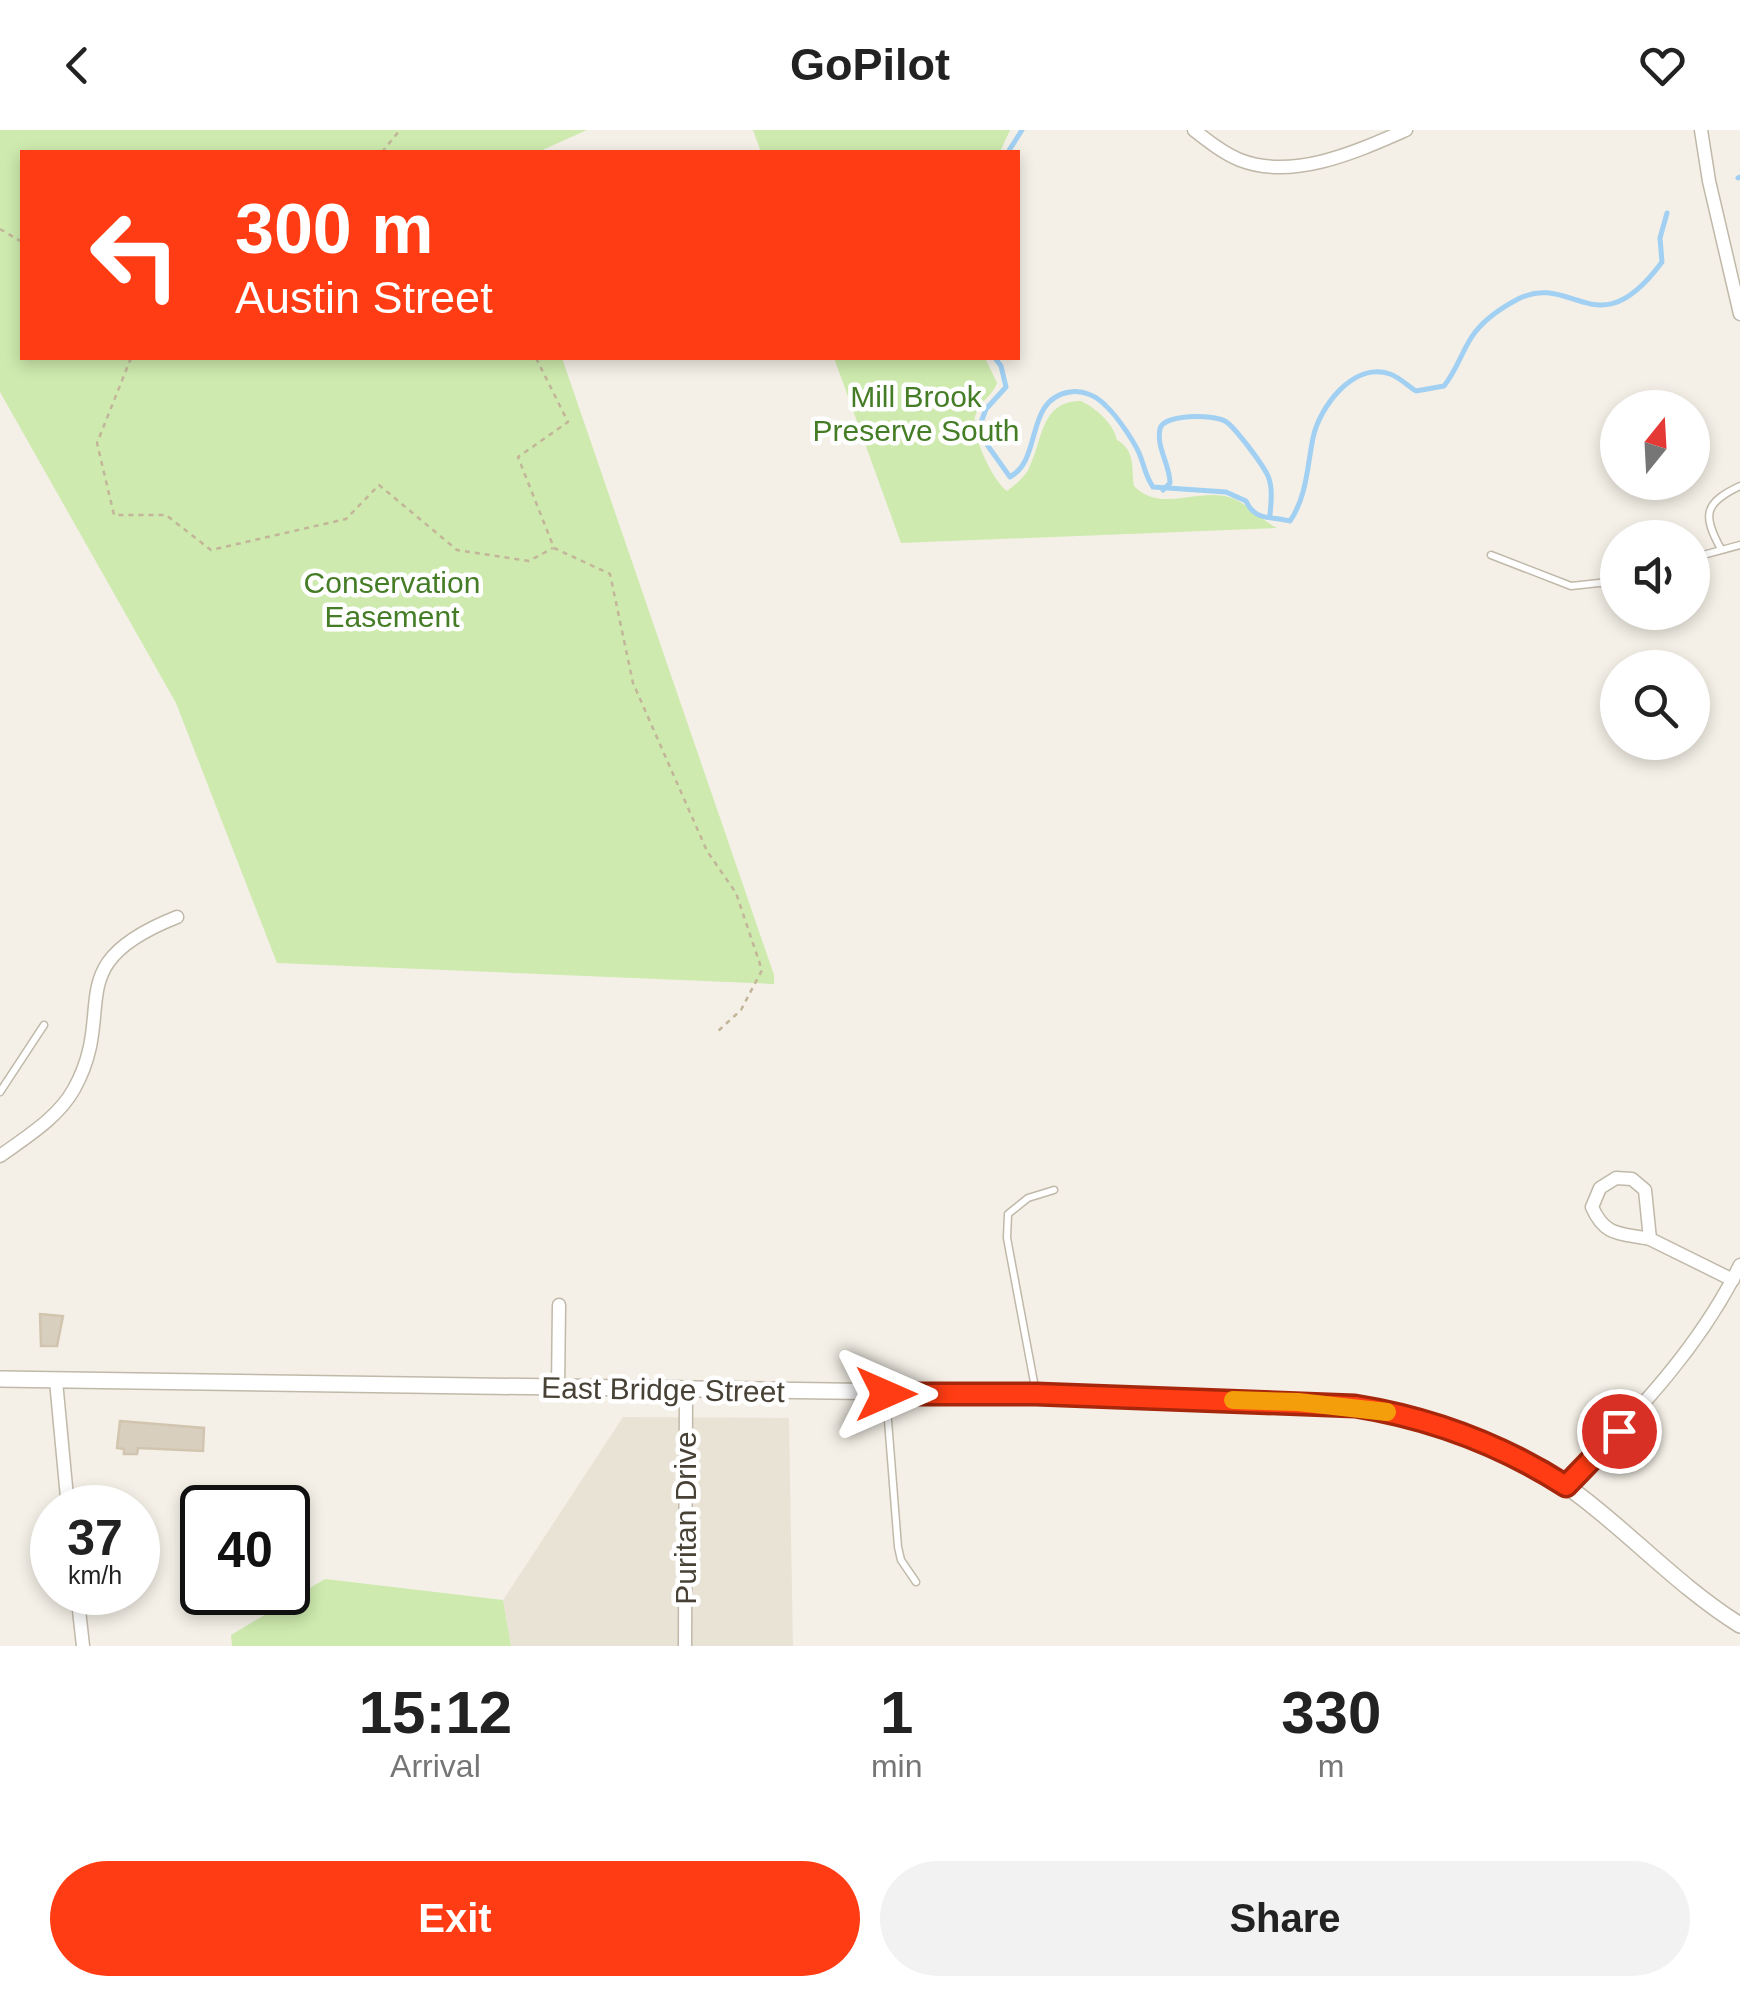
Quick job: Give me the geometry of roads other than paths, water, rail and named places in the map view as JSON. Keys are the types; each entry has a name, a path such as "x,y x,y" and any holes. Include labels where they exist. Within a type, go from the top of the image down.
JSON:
{"street":[{"path":"1194,130 1241,160 1268,167 1325,159 1406,130"},
{"path":"1701,130 1740,314"},
{"path":"0,1156 38,1128 74,1089 87,1054 97,980 107,963 134,938 177,917"},
{"path":"1650,1239 1646,1190 1632,1179 1616,1178 1600,1188 1592,1207 1600,1224 1612,1232 1650,1239 1733,1280"},
{"path":"1566,1486 1665,1382 1708,1324 1740,1265"},
{"path":"558,1389 559,1304"},
{"name":"East Bridge Street","path":"0,1379 1036,1394 1298,1402 1382,1410 1458,1432 1509,1454 1566,1486 1740,1625"},
{"path":"56,1381 66,1485"},
{"name":"Puritan Drive","path":"684,1646 686,1391"},
{"path":"80,1615 83,1646"}],"lane":[{"path":"1721,548 1707,521 1708,514 1716,500 1740,486"},
{"path":"1710,552 1740,544"},
{"path":"1492,556 1572,586 1600,583"},
{"path":"0,1092 44,1024"},
{"path":"1036,1394 1007,1238 1008,1214 1028,1198 1054,1190"},
{"path":"886,1394 898,1547 901,1560 916,1582"}],"waterway":[{"path":"1009,150 1022,130"},
{"path":"996,360 1006,387 986,409 980,425 988,446 1010,477 1027,457 1046,406 1056,397 1080,392 1098,399 1116,417 1135,446 1153,487 1226,492 1246,501 1259,515 1290,521 1303,491 1322,414 1351,381 1376,372 1393,375 1416,391 1444,386 1475,332 1518,299 1537,293 1602,305 1620,301 1639,288 1662,262 1660,238 1667,213"},
{"path":"1163,490 1170,483 1160,442 1163,424 1200,416 1219,419 1235,431 1268,476 1270,515"}],"park label":[{"name":"Mill Brook Preserve South","path":"916,414"},
{"name":"Conservation Easement","path":"392,600"}]}
